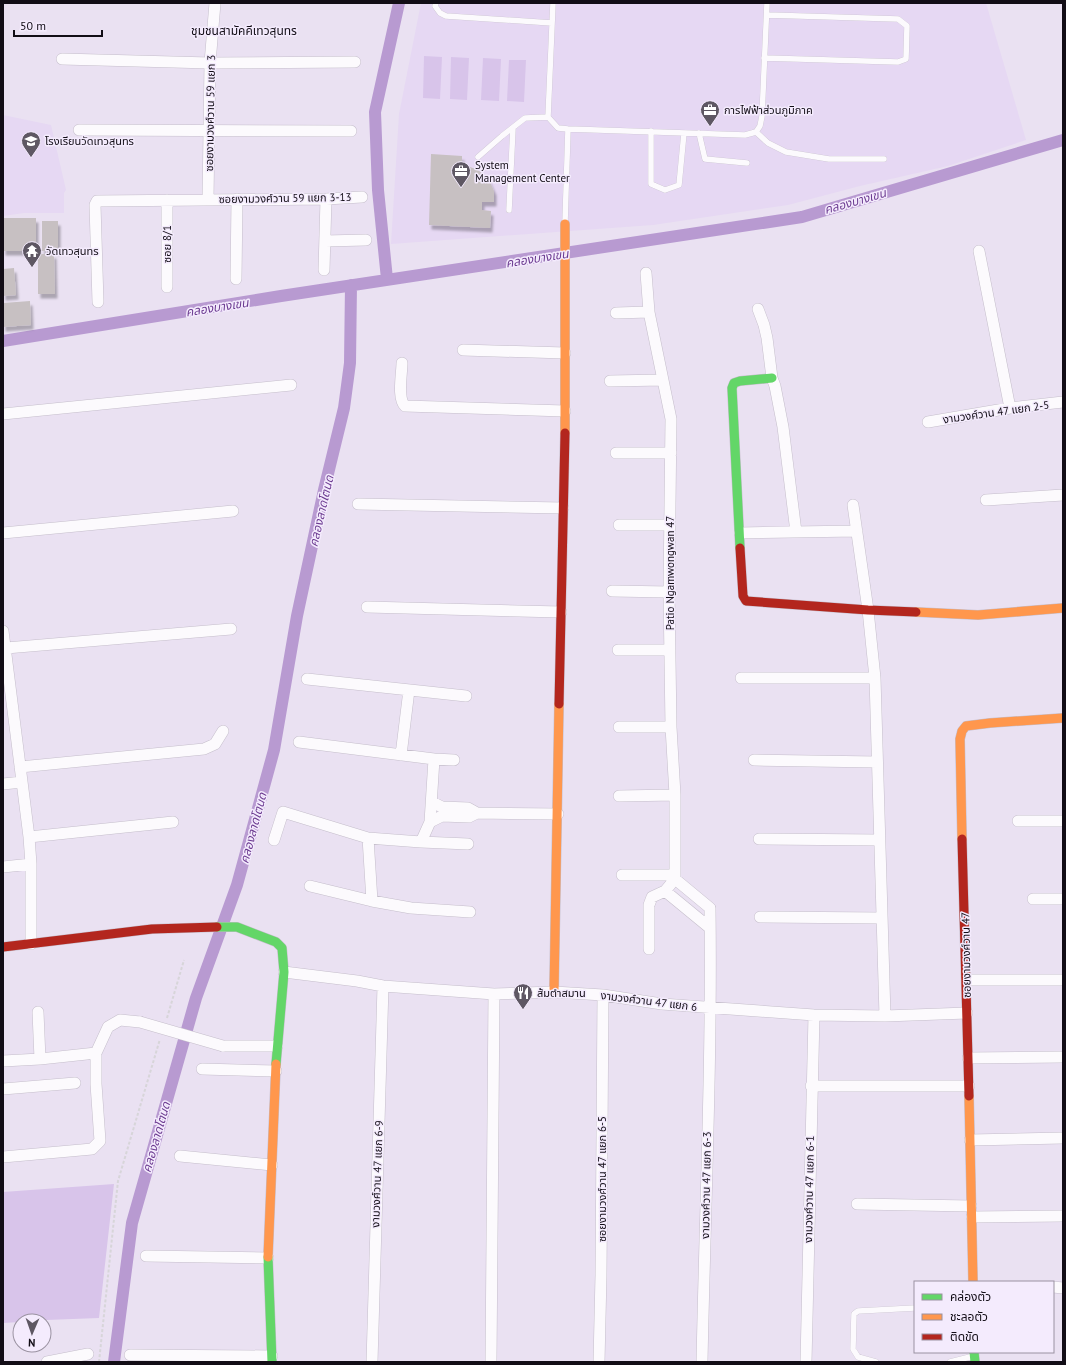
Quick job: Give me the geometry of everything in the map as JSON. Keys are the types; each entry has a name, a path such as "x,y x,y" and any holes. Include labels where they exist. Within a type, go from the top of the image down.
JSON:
{"street":[{"name":"ซอยงามวงศ์วาน 59 แยก 3","path":"208,200 210,63 215,3"},
{"path":"62,59 210,63 355,62"},
{"path":"79,130 351,131"},
{"name":"ซอยงามวงศ์วาน 59 แยก 3-13","path":"98,302 96,201 362,197"},
{"path":"324,270 326,198"},
{"path":"236,278 237,199"},
{"name":"ซอย 8/1","path":"168,200 168,287"},
{"path":"554,992 565,411 565,224"},
{"path":"325,240 366,240"},
{"path":"978,251 1010,408"},
{"name":"Patio Ngamwongwan 47","path":"646,273 649,312 671,419 669,592 671,727 675,795 675,877"},
{"path":"758,309 764,324 767,338 772,378 783,427 796,532"},
{"path":"616,313 649,312"},
{"path":"463,350 565,353"},
{"path":"402,363 401,397 402,404 405,406 565,411"},
{"path":"772,378 740,381 734,383 732,388 743,596 746,601 868,610 978,615 1063,608"},
{"path":"610,381 663,380"},
{"path":"3,414 291,385"},
{"name":"งามวงศ์วาน 47 แยก 2-5","path":"928,422 1010,408 1063,402"},
{"path":"616,453 671,453"},
{"path":"986,500 1063,495"},
{"path":"358,504 563,508"},
{"path":"853,505 868,610 875,678 885,1016"},
{"path":"3,533 233,511"},
{"path":"619,525 670,525"},
{"path":"740,533 857,531"},
{"path":"612,591 669,592"},
{"path":"367,607 561,612"},
{"path":"6,648 231,628"},
{"path":"3,631 6,648 5,666 29,837 31,944"},
{"path":"618,650 670,650"},
{"path":"741,678 875,678"},
{"path":"307,679 466,696"},
{"path":"401,755 409,690"},
{"name":"ซอยงามวงศ์วาน 47","path":"973,1281 967,980 960,739 962,731 966,726 1063,718"},
{"path":"619,727 671,727"},
{"path":"20,767 204,749 215,744 223,731"},
{"path":"299,742 434,759 454,760"},
{"path":"421,842 430,822 434,759"},
{"path":"754,760 877,762"},
{"path":"3,784 22,782"},
{"path":"619,796 675,795"},
{"path":"432,802 442,807 468,808 477,813"},
{"path":"274,840 283,812 368,838 468,844"},
{"path":"430,822 442,816 469,817 477,813 558,814"},
{"path":"1018,821 1063,821"},
{"path":"29,837 173,822"},
{"path":"368,838 372,901"},
{"path":"759,839 879,840"},
{"path":"3,867 30,864"},
{"path":"622,875 675,877"},
{"path":"649,949 649,904 652,897 665,891 675,877"},
{"name":"งามวงศ์วาน 47 แยก 6-3","path":"675,877 710,908 710,1008 702,1362"},
{"path":"310,886 372,901 411,908 470,912"},
{"path":"665,891 710,928"},
{"path":"1033,899 1063,899"},
{"path":"760,917 881,918"},
{"path":"3,947 173,928 236,927 276,942 282,948 284,972 277,1046 268,1258 272,1359 130,1355"},
{"name":"งามวงศ์วาน 47 แยก 6","path":"284,972 357,981 383,986 494,994 554,992 603,995 662,1004 814,1015 885,1016 967,1014"},
{"path":"967,980 1063,980"},
{"name":"งามวงศ์วาน 47 แยก 6-9","path":"372,1362 383,986"},
{"path":"491,1362 494,994"},
{"name":"ซอยงามวงศ์วาน 47 แยก 6-5","path":"599,1362 603,995"},
{"path":"38,1012 40,1059"},
{"name":"งามวงศ์วาน 47 แยก 6-1","path":"806,1362 811,1086 814,1015"},
{"path":"3,1157 92,1149 100,1141 96,1084 96,1054 108,1027 120,1020 140,1022 223,1046 277,1046"},
{"path":"3,1061 96,1054"},
{"path":"968,1058 1063,1057"},
{"path":"202,1069 276,1071"},
{"path":"3,1089 75,1083"},
{"path":"811,1086 969,1086"},
{"path":"970,1140 1063,1138"},
{"path":"180,1156 272,1165"},
{"path":"857,1204 971,1212 1063,1216"},
{"path":"146,1256 268,1258"},
{"path":"47,1362 88,1354"}],"lane":[{"path":"436,3 435,6 446,16 552,23"},
{"path":"553,3 548,117 558,128 568,130 651,131 745,135 756,132 760,126 762,116 767,3"},
{"path":"764,58 898,62 906,58 907,26 898,19 767,15"},
{"path":"478,157 525,118 548,117"},
{"path":"509,210 512,128"},
{"path":"565,224 568,130"},
{"path":"651,131 651,184 665,190 679,185 684,132"},
{"path":"756,132 768,143 786,152 829,159 884,160"},
{"path":"699,133 706,159 747,163"},
{"path":"876,1362 858,1356 853,1349 854,1314 858,1311 914,1308"},
{"path":"950,1362 975,1356"}],"path":[{"path":"166,1021 184,960"},
{"path":"99,1362 118,1181 161,1036"}],"shaded area":[{"name":"การไฟฟ้าส่วนภูมิภาค","path":"421,3 986,3 1026,140 948,166 860,186 788,205 653,225 391,244 399,114"},
{"path":"424,56 442,57 440,99 423,98"},
{"path":"451,57 469,58 467,100 450,99"},
{"path":"483,58 501,59 499,101 481,100"},
{"path":"509,60 526,60 524,102 507,101"},
{"name":"โรงเรียนวัดเทวสุนทร","path":"3,115 51,125 66,190 64,193 64,213 24,213 3,216"},
{"path":"114,1184 99,1318 52,1320 52,1313 12,1313 12,1322 3,1323 3,1192"}],"building":[{"name":"System Management Center","path":"431,154 462,156 462,164 478,170 488,178 494,191 494,202 482,202 482,210 491,211 490,228 429,225"},
{"path":"3,218 36,218 36,251 3,251"},
{"path":"42,221 58,221 58,251 42,251"},
{"path":"38,254 54,254 55,294 38,294"},
{"path":"14,268 16,295 3,296 3,269"},
{"path":"30,301 31,325 3,327 3,303"}],"waterway":[{"path":"387,279 378,190 375,112 399,3"},
{"name":"คลองบางเขน","path":"3,341 281,296 802,217 1063,140"},
{"name":"คลองลาดโตนด","path":"114,1362 132,1223 196,998 237,885 274,750 297,616 324,490 344,408 350,363 351,285"}],"traffic: fast":[{"path":"740,548 732,388 734,383 740,381 772,378"},
{"path":"217,927 237,927 276,942 282,948 284,972 276,1064"},
{"path":"268,1257 272,1362"},
{"path":"974,1353 975,1362"}],"traffic: slow":[{"path":"565,224 565,433"},
{"path":"916,612 978,615 1063,608"},
{"path":"554,992 559,704"},
{"path":"962,839 960,739 962,731 966,726 1063,718"},
{"path":"268,1257 276,1064"},
{"path":"969,1096 973,1281"}],"traffic: jam":[{"path":"559,704 565,433"},
{"path":"740,548 743,596 746,601 916,612"},
{"path":"962,839 969,1096"},
{"path":"3,947 152,929 217,927"}],"place":[{"name":"การไฟฟ้าส่วนภูมิภาค","path":"710,127"},
{"name":"โรงเรียนวัดเทวสุนทร","path":"31,158"},
{"name":"System Management Center","path":"461,188"},
{"name":"วัดเทวสุนทร","path":"32,268"},
{"name":"ส้มตำสมาน","path":"523,1010"}],"district":[{"name":"ชุมชนสามัคคีเทวสุนทร","path":"244,30"}]}
